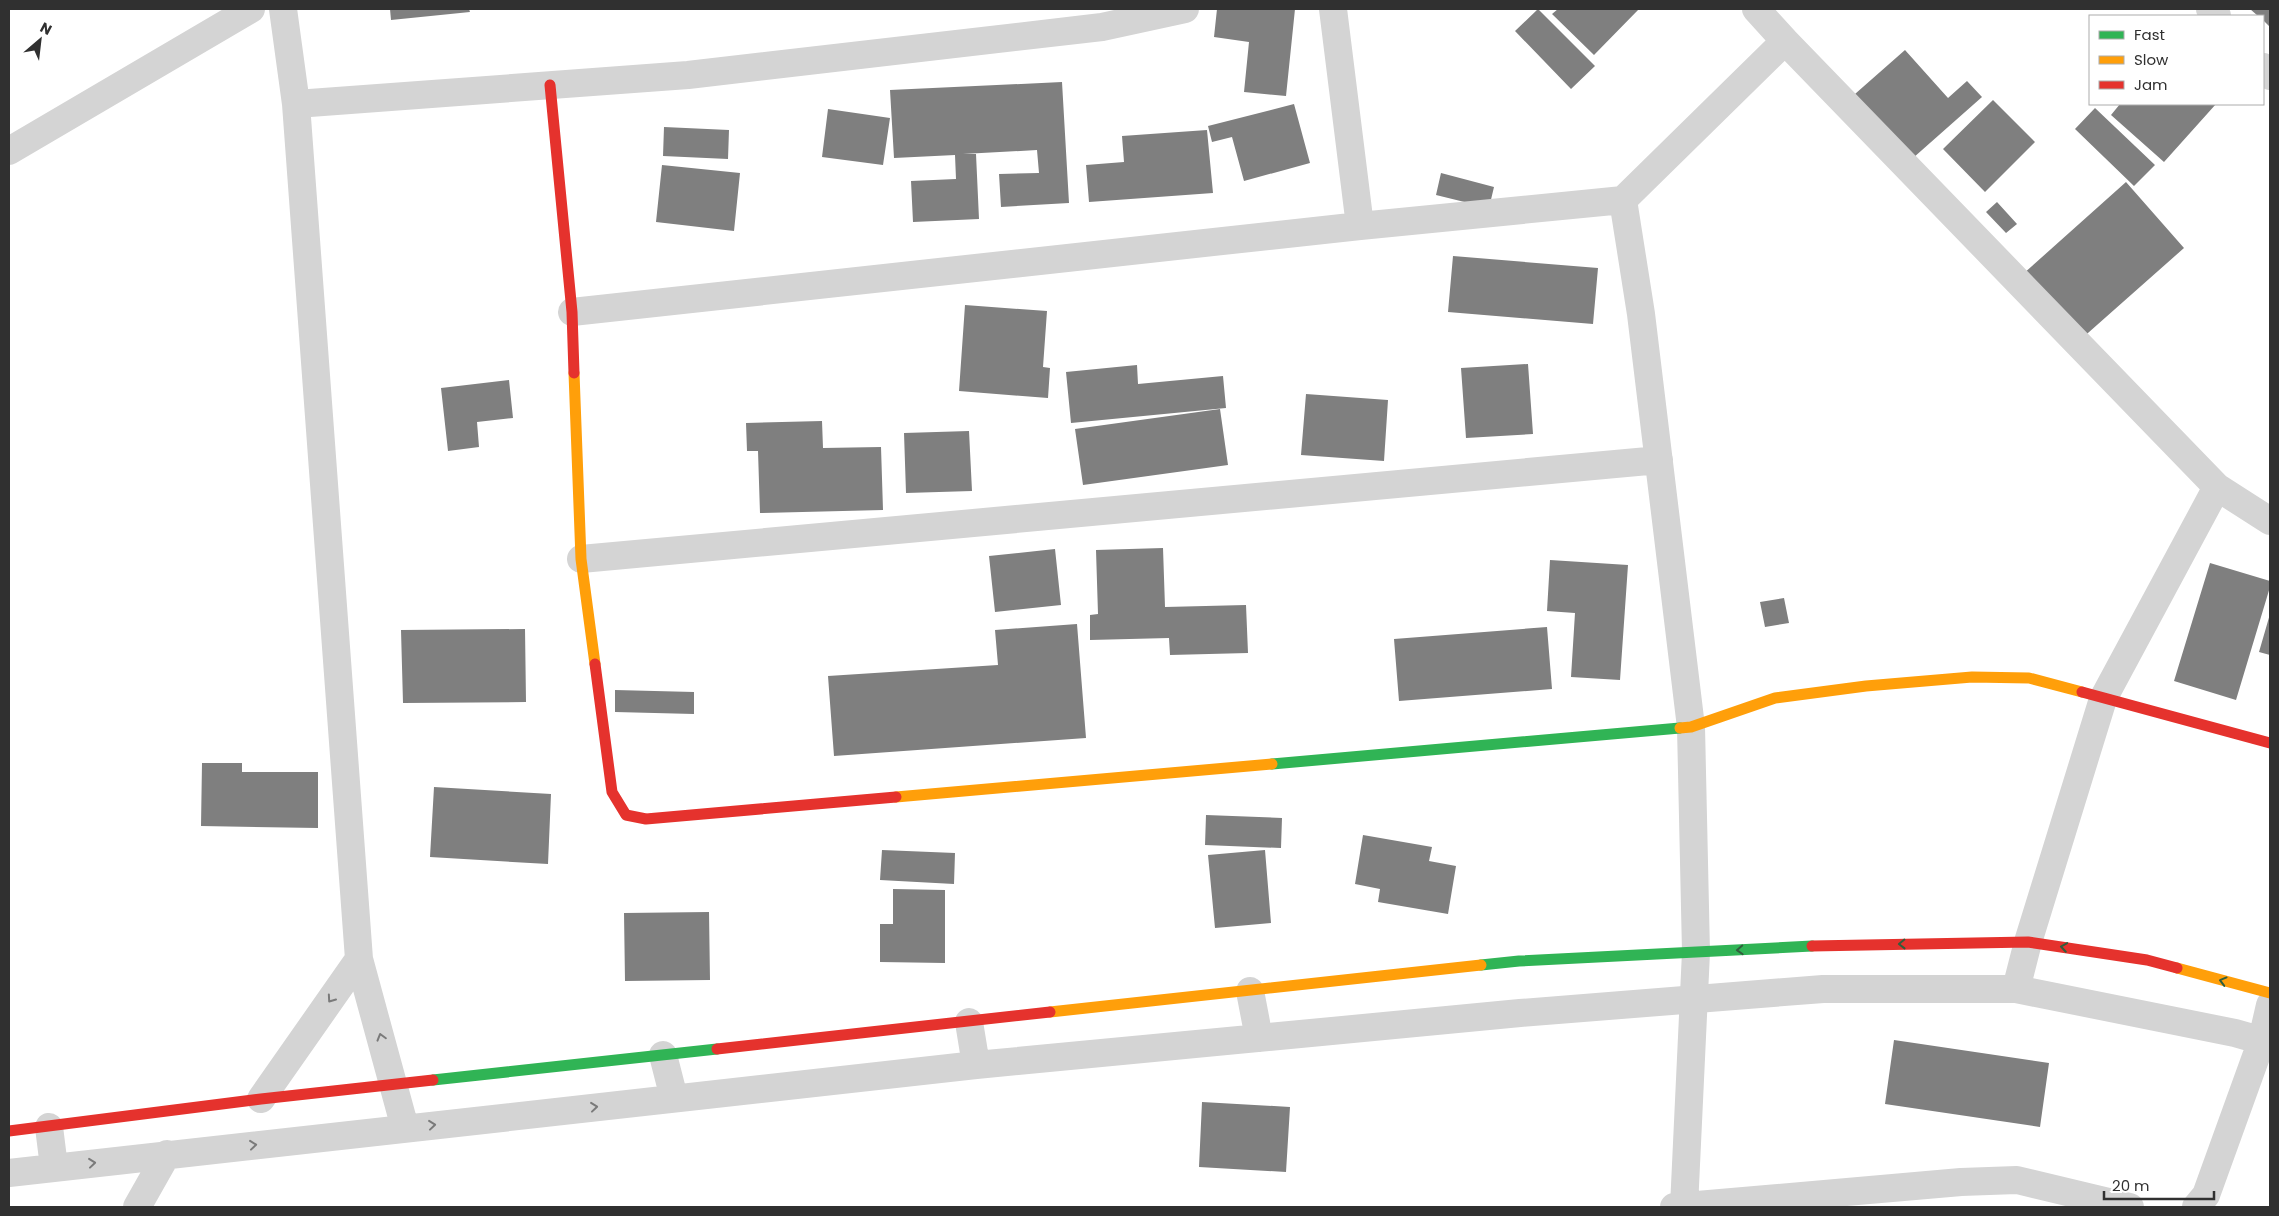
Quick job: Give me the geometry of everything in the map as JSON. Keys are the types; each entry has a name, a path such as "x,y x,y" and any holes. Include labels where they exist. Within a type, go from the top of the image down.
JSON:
{"street":[{"path":"283,9 296,104 359,959 405,1128"},
{"path":"296,104 688,75 1102,27 1185,9"},
{"path":"1333,9 1360,226"},
{"path":"1756,9 2217,487 2270,521"},
{"path":"9,151 241,12"},
{"path":"572,312 1360,226 1623,200 1785,41"},
{"path":"550,85 572,312 581,559 612,792 626,816 646,819 1691,727 1774,698 1866,686 1972,677 2028,678 2270,743"},
{"path":"1623,200 1641,314 1691,727 1696,952 1680,1207 1961,1182 2017,1180 2130,1207"},
{"path":"581,559 1659,460"},
{"path":"2016,988 2028,942 2103,699 2217,487"},
{"path":"9,1131 49,1128 261,1099 394,1084 1519,961 1832,945 2028,942 2147,960 2270,993"},
{"path":"261,1099 359,959"},
{"path":"9,1173 976,1065 1259,1038 1823,989 2016,988 2235,1032 2266,1042"},
{"path":"1250,991 1259,1038"},
{"path":"2196,1207 2206,1195 2266,1042 2270,1006"},
{"path":"969,1022 976,1065"},
{"path":"663,1055 674,1098"},
{"path":"49,1128 54,1167"},
{"path":"137,1207 167,1154"}],"building":[{"path":"390,9 469,9 470,12 391,20"},
{"path":"1217,9 1295,9 1286,96 1244,92 1249,42 1214,37"},
{"path":"1538,9 1595,66 1571,89 1515,31"},
{"path":"1558,9 1639,9 1594,55 1552,14"},
{"path":"2250,9 2270,9 2270,27 2264,21 2264,15 2257,15"},
{"path":"1905,50 1948,98 1967,81 1982,97 1913,158 1855,94"},
{"path":"1062,82 1069,203 1001,207 999,174 1039,173 1037,150 963,154 976,154 979,219 913,222 911,181 956,179 955,155 894,158 890,90"},
{"path":"1993,100 2035,142 1985,192 1943,149"},
{"path":"1294,104 1310,163 1244,181 1232,137 1212,142 1208,126"},
{"path":"2119,105 2215,105 2164,162 2111,115"},
{"path":"2095,108 2155,165 2134,186 2075,129"},
{"path":"828,109 890,118 883,165 822,157"},
{"path":"664,127 729,130 728,159 663,156"},
{"path":"1207,130 1213,193 1089,202 1086,165 1124,162 1122,136"},
{"path":"662,165 740,173 734,231 656,222"},
{"path":"1441,173 1494,187 1489,208 1436,195"},
{"path":"2126,182 2184,248 2071,348 2013,283"},
{"path":"1997,202 2017,224 2006,233 1986,212"},
{"path":"1453,256 1598,268 1593,324 1448,312"},
{"path":"965,305 1047,311 1043,367 1050,368 1048,398 959,391"},
{"path":"1528,364 1533,434 1466,438 1461,368"},
{"path":"1137,365 1138,384 1223,376 1226,408 1071,423 1066,372"},
{"path":"509,380 513,418 477,422 479,447 448,451 441,388"},
{"path":"1306,394 1388,400 1384,461 1301,455"},
{"path":"1220,409 1228,465 1083,485 1075,429"},
{"path":"822,421 823,448 881,447 883,510 760,513 758,451 747,451 746,423"},
{"path":"969,431 972,491 906,493 904,433"},
{"path":"1163,548 1165,607 1246,605 1248,653 1170,655 1169,638 1090,640 1090,615 1098,614 1096,550"},
{"path":"1055,549 1061,605 995,612 989,556"},
{"path":"1550,560 1628,565 1620,680 1571,677 1575,613 1547,611"},
{"path":"2210,563 2270,581 2270,587 2236,700 2174,681"},
{"path":"1784,598 1789,623 1765,627 1760,602"},
{"path":"2270,614 2270,655 2259,652"},
{"path":"1077,624 1086,738 834,756 828,676 998,665 995,630"},
{"path":"1547,627 1552,689 1399,701 1394,639"},
{"path":"525,629 526,702 403,703 401,630"},
{"path":"615,690 694,692 694,714 615,712"},
{"path":"202,763 242,763 242,772 318,772 318,828 201,826"},
{"path":"434,787 551,794 548,864 430,857"},
{"path":"1206,815 1282,818 1281,848 1205,845"},
{"path":"1363,835 1432,847 1429,861 1456,866 1448,914 1378,902 1380,889 1355,884"},
{"path":"882,850 955,853 954,884 880,880"},
{"path":"1265,850 1271,923 1215,928 1208,855"},
{"path":"893,889 945,890 945,963 880,962 880,924 893,924"},
{"path":"709,912 710,980 625,981 624,913"},
{"path":"1894,1040 2049,1063 2040,1127 1885,1104"},
{"path":"1202,1102 1290,1107 1286,1172 1199,1167"}],"traffic: fast":[{"path":"1272,764 1680,728"},
{"path":"1481,965 1519,961 1812,946"},
{"path":"433,1080 717,1049"}],"traffic: slow":[{"path":"574,373 581,559 595,664"},
{"path":"1680,728 1691,727 1775,698 1866,686 1972,677 2029,678 2082,692"},
{"path":"896,797 1272,764"},
{"path":"1050,1012 1481,965"},
{"path":"2177,968 2270,993"}],"traffic: jam":[{"path":"550,85 572,312 574,373"},
{"path":"595,664 612,792 626,815 646,819 896,797"},
{"path":"2082,692 2270,743"},
{"path":"1812,946 2028,942 2147,960 2177,968"},
{"path":"717,1049 1050,1012"},
{"path":"9,1131 261,1099 433,1080"}]}
